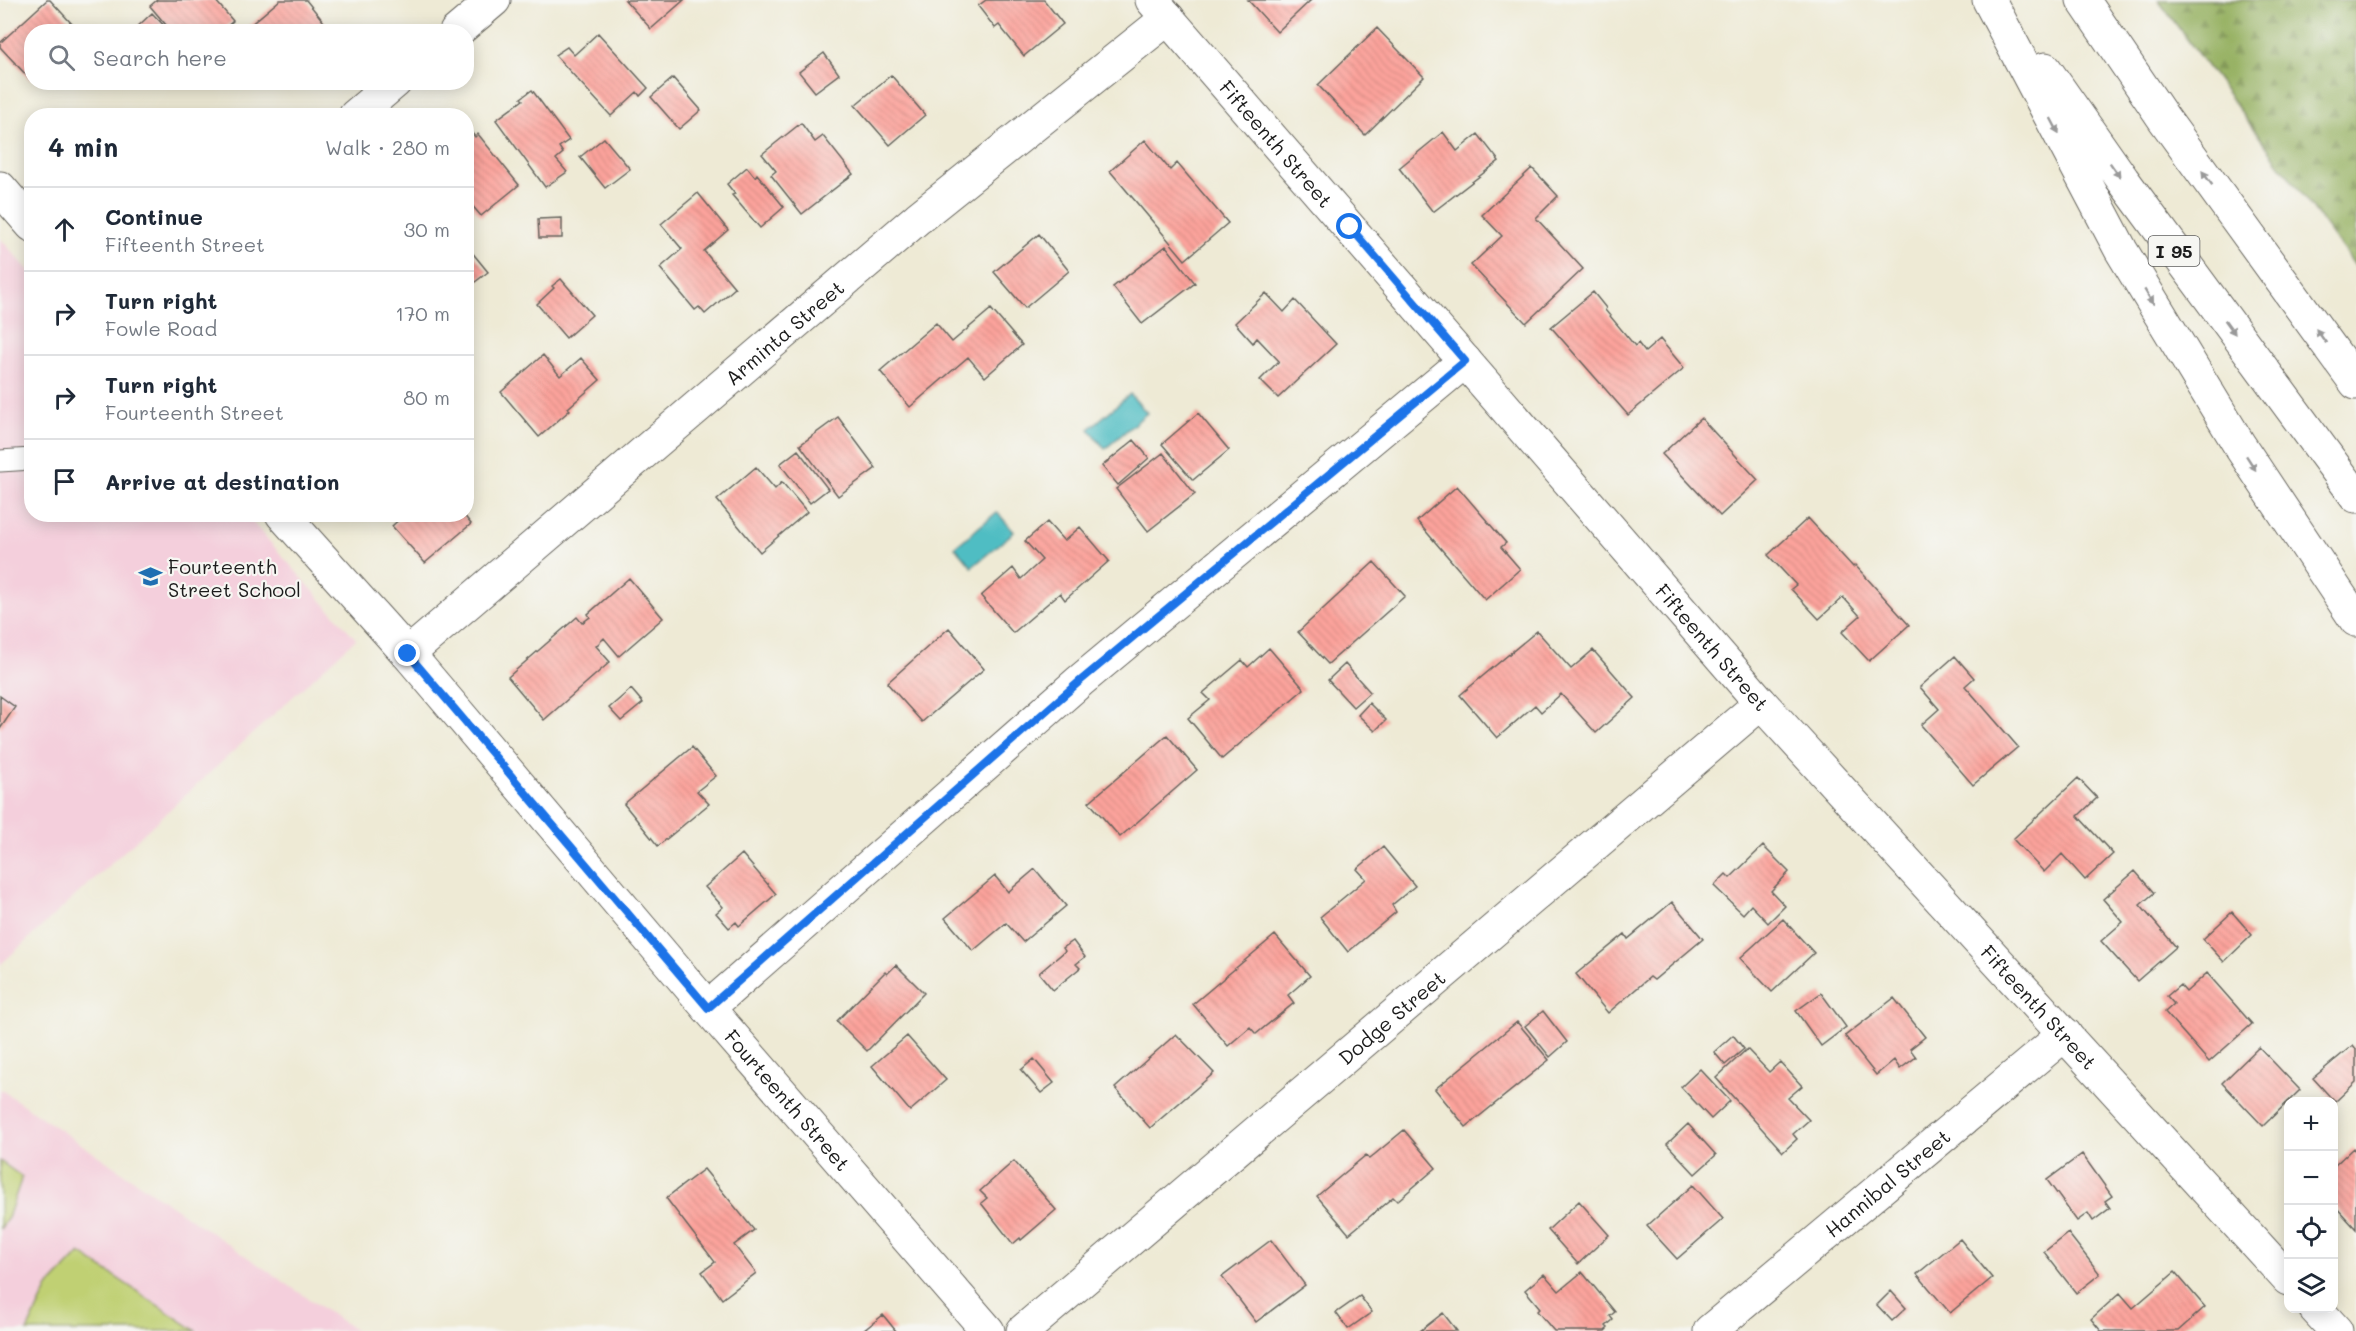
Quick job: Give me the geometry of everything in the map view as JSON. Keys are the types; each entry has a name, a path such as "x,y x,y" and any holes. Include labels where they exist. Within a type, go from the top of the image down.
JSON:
{"main road":[{"path":"466,24 494,0"},
{"path":"1989,0 2121,250 2240,446 2356,621"},
{"name":"I 95","path":"1999,0 2123,180 2356,496"},
{"path":"2083,0 2184,146 2356,383"},
{"name":"Fifteenth Street","path":"1160,9 1761,703 2284,1274"},
{"name":"Arminta Street","path":"408,654 1160,9"},
{"path":"364,108 386,90"},
{"path":"0,188 24,216"},
{"path":"708,1008 1080,681 1465,361"},
{"name":"Fourteenth Street","path":"289,522 408,654 708,1008 988,1331"},
{"name":"Dodge Street","path":"1023,1331 1761,703"},
{"name":"Hannibal Street","path":"1710,1331 2065,1034"},
{"path":"2320,1313 2336,1331"}],"lane":[{"path":"0,461 24,460"}],"shaded area":[{"name":"Fourteenth Street School","path":"0,238 24,265 24,522 252,522 356,639 0,965"},
{"path":"0,1089 356,1331 0,1331"}],"green space":[{"path":"2158,0 2356,0 2356,267"},
{"path":"0,1161 22,1177 8,1218 0,1229"},
{"path":"80,1253 196,1331 27,1331 48,1287"}],"water":[{"path":"1130,394 1147,413 1105,449 1089,429"},
{"path":"997,512 1014,532 972,567 955,547"}],"building":[{"path":"47,0 50,0 72,24 24,24 24,73 0,47 0,43"},
{"path":"157,0 215,0 233,21 230,24 165,24 150,6"},
{"path":"280,0 306,0 326,24 252,24"},
{"path":"625,0 684,0 651,29"},
{"path":"986,0 1044,0 1063,24 1024,56 999,25 995,28 978,6"},
{"path":"1248,0 1311,0 1277,32"},
{"path":"152,13 162,24 140,24"},
{"path":"1377,28 1424,77 1365,135 1318,85"},
{"path":"598,33 648,88 640,96 637,92 611,116 555,55 567,47 574,55"},
{"path":"824,53 839,74 815,92 799,72"},
{"path":"891,75 925,115 890,145 855,105"},
{"path":"673,78 701,110 679,129 651,97"},
{"path":"532,90 569,140 559,147 563,153 556,159 567,172 545,187 496,120 523,100 521,98"},
{"path":"801,123 815,142 823,136 853,174 802,214 771,175 776,171 762,154"},
{"path":"1443,132 1457,151 1478,134 1499,161 1433,212 1399,168"},
{"path":"478,134 519,185 481,216 474,208 474,136"},
{"path":"604,138 630,169 605,188 580,157"},
{"path":"1145,140 1170,170 1177,163 1228,223 1185,260 1110,171"},
{"path":"747,167 755,177 757,174 784,207 760,228 732,195 735,194 727,184"},
{"path":"1532,168 1558,196 1536,218 1583,269 1526,323 1471,265 1502,236 1482,215"},
{"path":"698,193 728,230 704,251 735,288 705,314 699,307 695,310 660,268 682,249 661,224"},
{"path":"562,218 562,238 539,238 538,219"},
{"path":"1039,234 1069,271 1025,308 994,272"},
{"path":"1166,246 1195,283 1142,324 1113,287"},
{"path":"474,255 488,272 474,283"},
{"path":"561,279 592,315 566,338 537,304"},
{"path":"1593,292 1635,346 1638,343 1645,352 1660,339 1684,368 1628,415 1551,327"},
{"path":"1266,293 1284,312 1295,300 1336,344 1278,398 1260,380 1279,361 1257,338 1253,343 1235,323"},
{"path":"991,309 1022,345 985,377 968,357 910,407 880,371 936,323 952,342"},
{"path":"543,355 560,376 581,358 600,380 539,437 501,392"},
{"path":"1198,413 1229,450 1193,480 1162,444"},
{"path":"838,417 876,468 838,496 800,445"},
{"path":"1701,418 1758,480 1720,516 1662,454"},
{"path":"1134,440 1149,458 1118,485 1102,466"},
{"path":"798,450 828,489 810,503 780,464"},
{"path":"1163,453 1195,494 1148,531 1116,489"},
{"path":"756,467 775,489 782,482 807,512 760,552 717,500"},
{"path":"1457,486 1506,543 1501,547 1520,569 1485,600 1417,521"},
{"path":"1808,518 1853,567 1855,565 1909,625 1869,661 1842,632 1860,616 1843,597 1819,619 1791,589 1796,585 1768,555"},
{"path":"396,522 469,522 471,524 425,563 392,526"},
{"path":"1047,522 1064,541 1080,527 1109,561 1065,600 1060,593 1013,633 981,596 1013,568 1021,579 1042,560 1025,541"},
{"path":"1374,562 1405,596 1328,664 1298,632"},
{"path":"629,578 663,618 619,656 604,638 596,646 610,662 544,720 508,677 577,617 582,623 590,617 588,614"},
{"path":"949,628 984,669 922,722 887,683"},
{"path":"1537,631 1571,669 1593,650 1635,698 1596,733 1561,694 1541,712 1535,705 1497,738 1460,695"},
{"path":"1269,648 1304,689 1222,759 1188,718 1210,700 1203,693 1242,660 1248,667"},
{"path":"1955,656 1974,678 1965,686 2018,747 1973,785 1921,725 1939,709 1920,687"},
{"path":"1345,664 1370,692 1353,707 1328,680"},
{"path":"631,689 643,703 621,721 609,708"},
{"path":"0,696 15,707 0,729"},
{"path":"1369,703 1386,720 1375,731 1358,715"},
{"path":"1167,735 1197,770 1120,837 1089,802"},
{"path":"692,747 716,776 697,791 709,804 658,846 624,804"},
{"path":"2078,778 2097,798 2078,816 2113,854 2085,880 2062,854 2044,872 2013,839"},
{"path":"1763,846 1789,872 1771,891 1785,906 1768,923 1751,905 1743,914 1714,886 1726,874 1730,878"},
{"path":"1383,847 1415,886 1392,905 1396,912 1348,952 1320,917 1366,879 1357,869"},
{"path":"742,854 776,894 739,926 736,922 729,928 716,913 723,907 705,887"},
{"path":"1035,869 1066,906 1023,942 1006,923 973,951 945,918 995,876 1008,892"},
{"path":"2135,871 2154,893 2140,905 2176,947 2137,981 2101,941 2123,922 2103,899"},
{"path":"1672,902 1703,939 1654,980 1650,977 1608,1013 1576,974 1625,934 1628,939"},
{"path":"2232,912 2252,935 2224,962 2203,939"},
{"path":"1783,919 1814,953 1772,992 1740,958"},
{"path":"1275,935 1310,976 1288,995 1294,1003 1256,1034 1250,1027 1228,1046 1193,1004"},
{"path":"1073,941 1085,957 1076,964 1080,968 1053,990 1039,973"},
{"path":"896,965 924,993 867,1051 837,1021 885,972 887,974"},
{"path":"2207,973 2252,1024 2209,1062 2165,1012 2174,1004 2167,996 2180,985 2186,992"},
{"path":"1821,993 1846,1027 1821,1046 1796,1011"},
{"path":"1894,998 1925,1037 1910,1049 1916,1057 1900,1069 1894,1060 1876,1075 1845,1036"},
{"path":"1543,1011 1567,1042 1550,1057 1525,1026"},
{"path":"1517,1022 1549,1060 1466,1127 1435,1089"},
{"path":"1176,1034 1214,1073 1150,1128 1115,1088"},
{"path":"1733,1035 1744,1049 1725,1065 1714,1052"},
{"path":"907,1036 946,1080 910,1111 872,1066"},
{"path":"2353,1045 2356,1049 2356,1082 2338,1099 2338,1097 2330,1097 2313,1078"},
{"path":"2259,1047 2300,1090 2293,1097 2284,1097 2284,1106 2263,1126 2222,1083"},
{"path":"1747,1049 1769,1072 1780,1062 1802,1086 1788,1098 1809,1120 1793,1134 1797,1139 1783,1152 1716,1078"},
{"path":"1034,1059 1054,1083 1041,1093 1021,1070"},
{"path":"1700,1069 1730,1101 1711,1119 1681,1087"},
{"path":"1688,1124 1716,1155 1695,1174 1667,1144"},
{"path":"1404,1130 1436,1168 1397,1201 1393,1197 1349,1234 1317,1196 1366,1155 1369,1159"},
{"path":"2353,1148 2356,1152 2356,1229 2338,1209 2338,1162"},
{"path":"2082,1154 2112,1196 2105,1201 2110,1208 2093,1221 2088,1213 2077,1221 2047,1180"},
{"path":"1014,1161 1056,1210 1021,1240 1020,1238 1013,1244 981,1203 987,1198 980,1191"},
{"path":"704,1169 754,1230 734,1245 756,1273 722,1299 702,1272 715,1262 666,1198"},
{"path":"1693,1185 1723,1219 1677,1259 1647,1226"},
{"path":"1579,1201 1609,1235 1578,1264 1548,1230"},
{"path":"2068,1233 2100,1274 2076,1293 2044,1252"},
{"path":"1960,1239 1992,1278 1950,1313 1917,1274"},
{"path":"1271,1240 1305,1285 1256,1322 1222,1277"},
{"path":"1582,1272 1615,1312 1610,1316 1613,1320 1606,1326 1608,1328 1605,1331 1554,1331 1537,1311 1540,1308 1525,1290 1544,1274 1559,1291"},
{"path":"2175,1272 2205,1307 2178,1331 2101,1331 2091,1319 2120,1293 2133,1308"},
{"path":"1891,1291 1906,1308 1892,1321 1877,1305"},
{"path":"1360,1296 1372,1312 1348,1329 1336,1313"},
{"path":"1443,1313 1457,1331 1420,1331"},
{"path":"883,1315 896,1331 863,1331"}],"place":[{"name":"Fourteenth Street School","path":"150,577"}],"route":[{"path":"408,654 708,1008 1080,681 1465,361 1350,227"}]}
